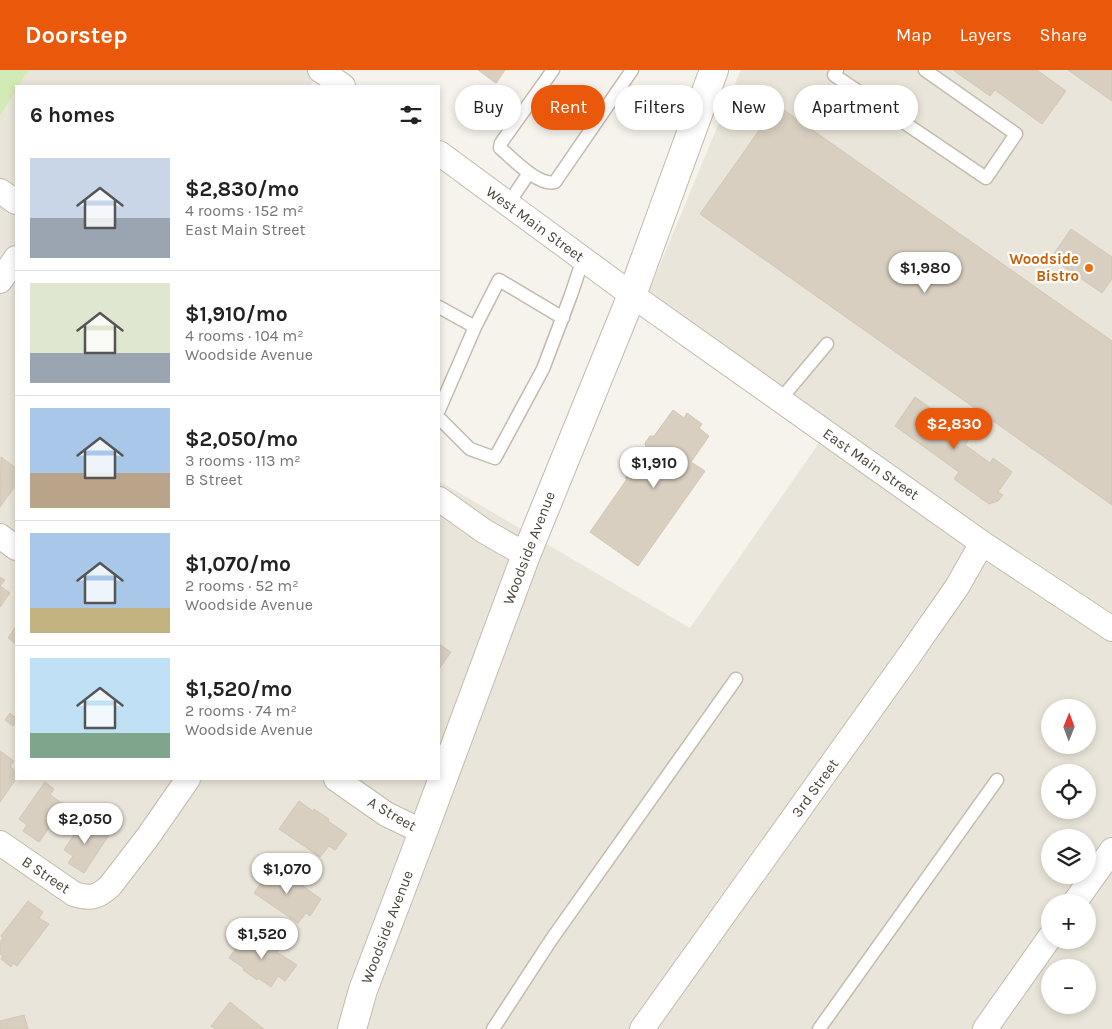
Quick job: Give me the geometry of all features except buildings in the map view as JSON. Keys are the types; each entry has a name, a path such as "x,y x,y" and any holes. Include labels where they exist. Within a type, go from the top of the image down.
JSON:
{"street":[{"path":"320,70 342,85"},
{"name":"Woodside Avenue","path":"352,1029 363,990 526,555 632,295 714,70"},
{"name":"West Main Street","path":"440,154 632,295"},
{"path":"0,191 15,201"},
{"path":"0,281 15,259"},
{"name":"East Main Street","path":"632,295 982,543 1112,629"},
{"path":"440,500 484,531 526,555"},
{"path":"0,536 15,547"},
{"name":"3rd Street","path":"642,1029 906,660 957,587 982,543"},
{"name":"B Street","path":"0,843 74,894 94,897 103,893 110,886 147,838 187,780"},
{"name":"A Street","path":"337,780 386,814 423,832"},
{"path":"1081,894 1112,850"},
{"path":"985,1029 1042,949"}],"lane":[{"path":"553,70 500,148 528,173 549,184 555,182 632,70"},
{"path":"837,70 834,75 986,178 1016,134 925,70"},
{"path":"508,204 528,173"},
{"path":"440,419 470,449 495,458 543,369 583,259"},
{"path":"440,408 475,327 498,280 563,318"},
{"path":"440,308 475,327"},
{"path":"780,400 827,344"},
{"path":"493,1029 550,940 736,678"},
{"path":"819,1029 996,780"}],"shaded area":[{"path":"29,70 321,70 311,85 19,85"},
{"path":"741,70 1112,70 1112,1029 0,1029 0,116 15,92 15,780 440,780 440,482 690,628 833,423 647,296 716,130 784,130 784,85 735,85"}],"green space":[{"path":"0,70 29,70 19,85 15,85 15,92 0,116"}],"place":[{"name":"Woodside Bistro","path":"1089,268"}]}
